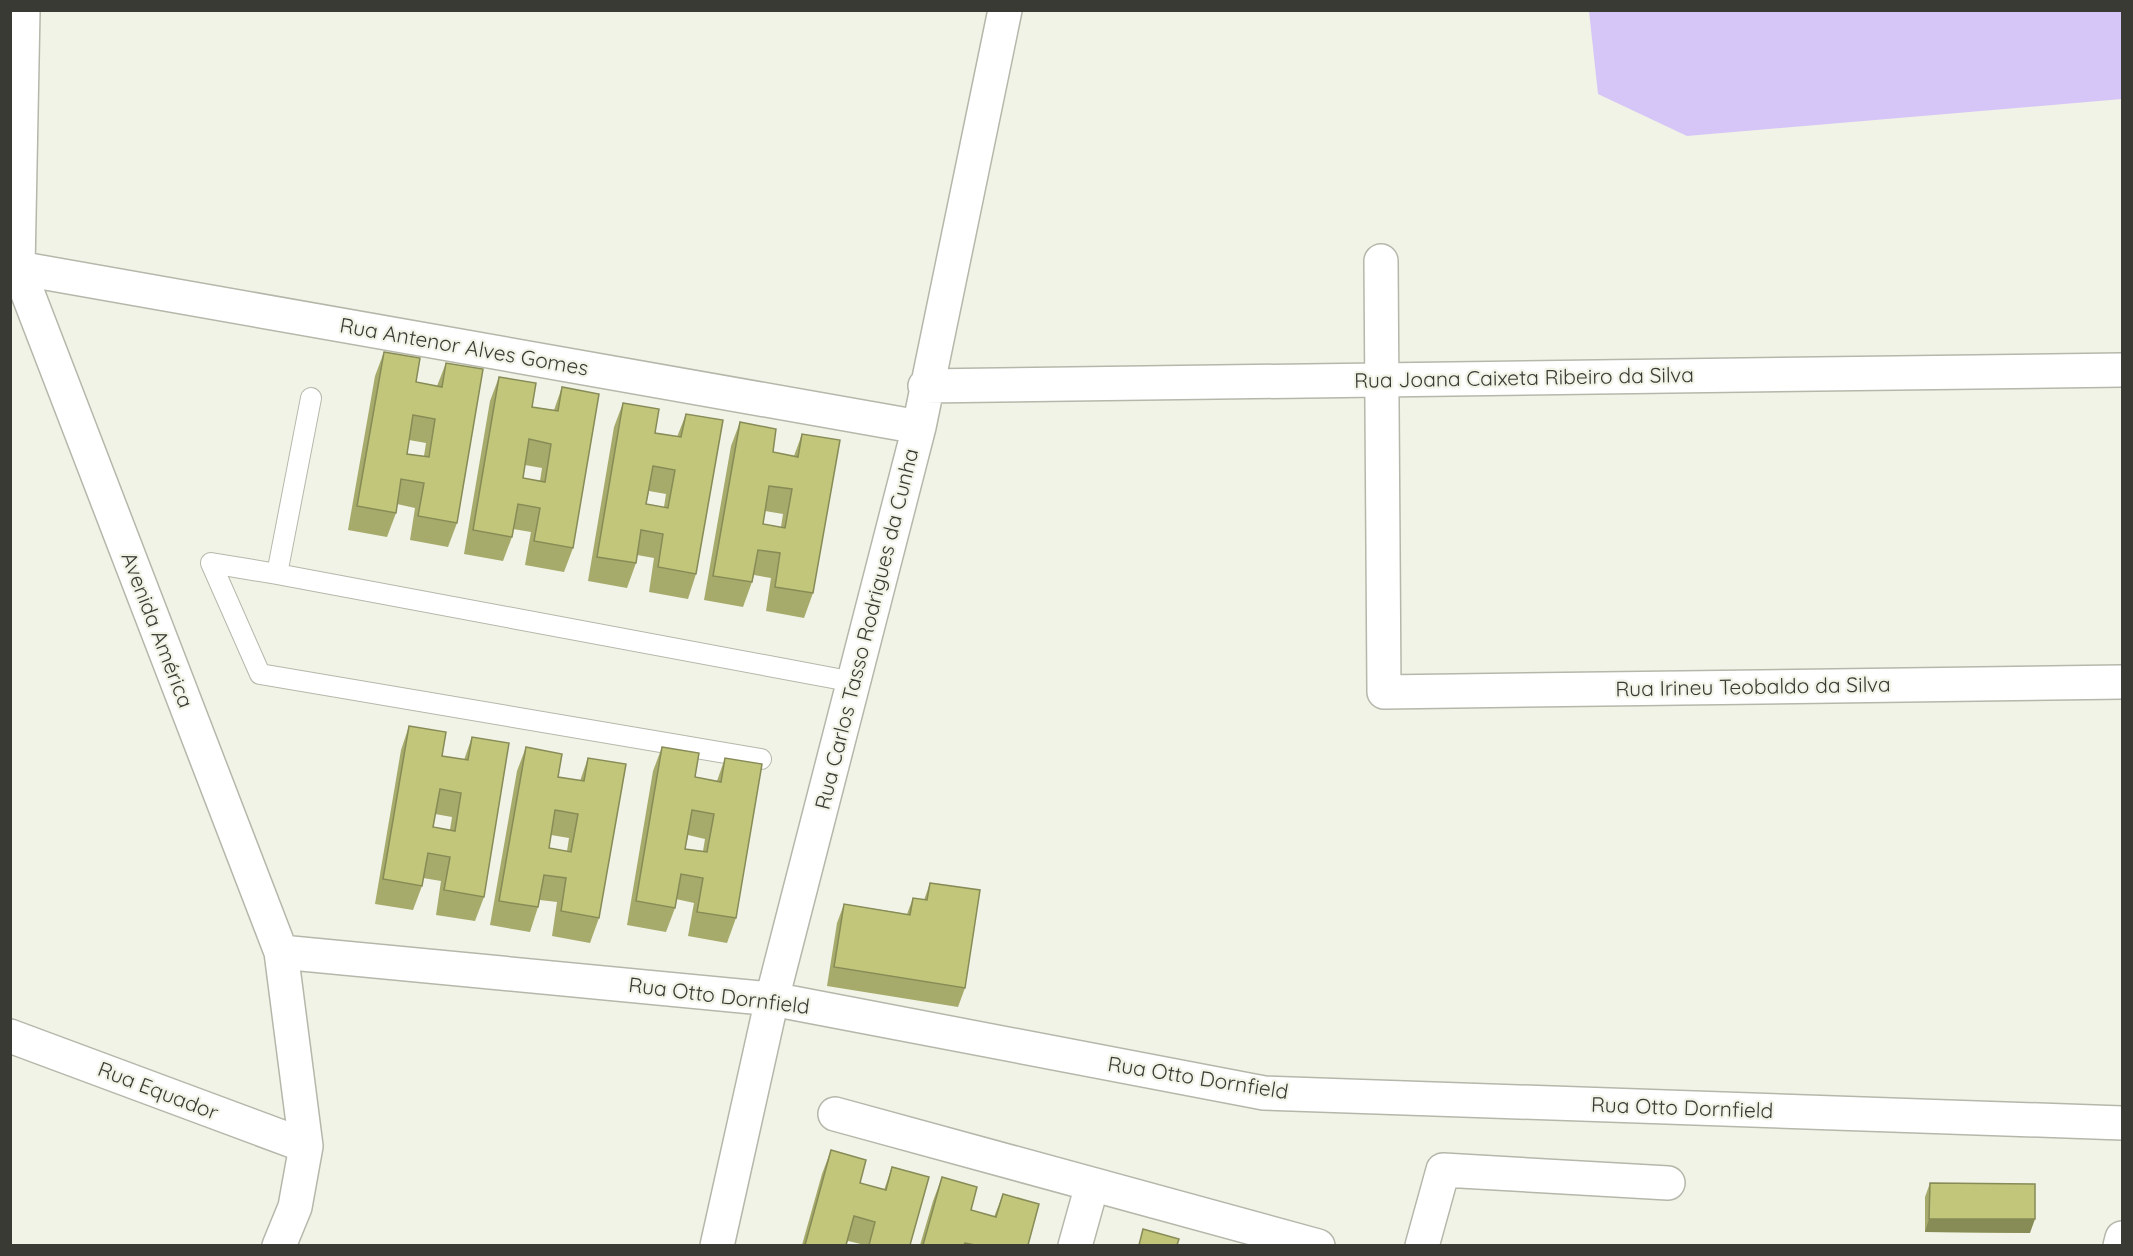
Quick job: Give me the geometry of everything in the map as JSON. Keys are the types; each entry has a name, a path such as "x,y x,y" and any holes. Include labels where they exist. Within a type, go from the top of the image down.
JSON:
{"street":[{"name":"Avenida América","path":"23,10 14,270 281,952 306,1146 295,1207 279,1245"},
{"name":"Rua Carlos Tasso Rodrigues da Cunha","path":"717,1245 772,999 919,427 925,386 1005,10"},
{"path":"1381,261 1381,380"},
{"name":"Rua Antenor Alves Gomes","path":"14,270 919,427"},
{"name":"Rua Joana Caixeta Ribeiro da Silva","path":"925,386 2122,370"},
{"name":"Rua Irineu Teobaldo da Silva","path":"1381,380 1384,692 2122,682"},
{"name":"Rua Otto Dornfield","path":"281,952 772,999 1264,1093 2122,1123"},
{"name":"Rua Equador","path":"10,1036 306,1146"},
{"path":"835,1114 1318,1245"},
{"path":"1422,1245 1443,1170 1668,1184"},
{"path":"1075,1245 1092,1185"},
{"path":"2120,1245 2122,1238"}],"lane":[{"path":"276,574 311,398"},
{"path":"760,759 260,674 211,563 854,682"}],"shaded area":[{"path":"1589,11 2122,11 2122,99 1687,136 1598,94"}],"building":[{"path":"384,352 420,358 416,382 442,387 446,363 483,369 457,523 418,516 424,483 401,479 396,513 357,506","holes":["413,415 435,419 429,457 407,454"]},
{"path":"499,377 536,383 532,407 558,411 562,387 599,394 573,548 534,541 540,508 518,504 512,537 473,530","holes":["529,439 551,444 545,482 523,478"]},
{"path":"623,403 659,409 655,433 681,437 686,414 723,420 696,574 658,567 663,534 641,530 636,563 597,557","holes":["653,466 675,470 668,508 646,504"]},
{"path":"740,422 776,429 773,452 798,457 802,434 840,440 813,593 775,587 780,553 758,550 752,582 713,576","holes":["769,486 792,489 785,528 763,524"]},
{"path":"409,726 446,732 442,756 468,760 472,737 509,743 484,897 444,890 450,857 428,853 422,886 383,879","holes":["440,789 461,793 455,831 433,827"]},
{"path":"526,747 562,754 558,777 584,781 588,758 626,764 599,918 561,911 566,878 544,875 538,907 499,901","holes":["555,810 578,814 571,852 549,848"]},
{"path":"662,747 699,753 695,777 721,782 725,758 762,764 736,918 697,912 703,878 681,874 675,908 636,901","holes":["692,810 714,814 707,852 685,849"]},
{"path":"930,883 980,890 965,988 834,967 844,904 910,915 913,898 927,900"},
{"path":"831,1150 866,1160 860,1183 886,1190 892,1167 929,1177 910,1245 869,1245 875,1222 854,1216 846,1245 805,1245"},
{"path":"942,1177 977,1187 971,1210 996,1217 1003,1194 1039,1204 1028,1245 965,1243 964,1245 923,1245"},
{"path":"1930,1183 2035,1184 2035,1219 1929,1219"},
{"path":"1143,1229 1179,1239 1177,1245 1139,1245"}]}
